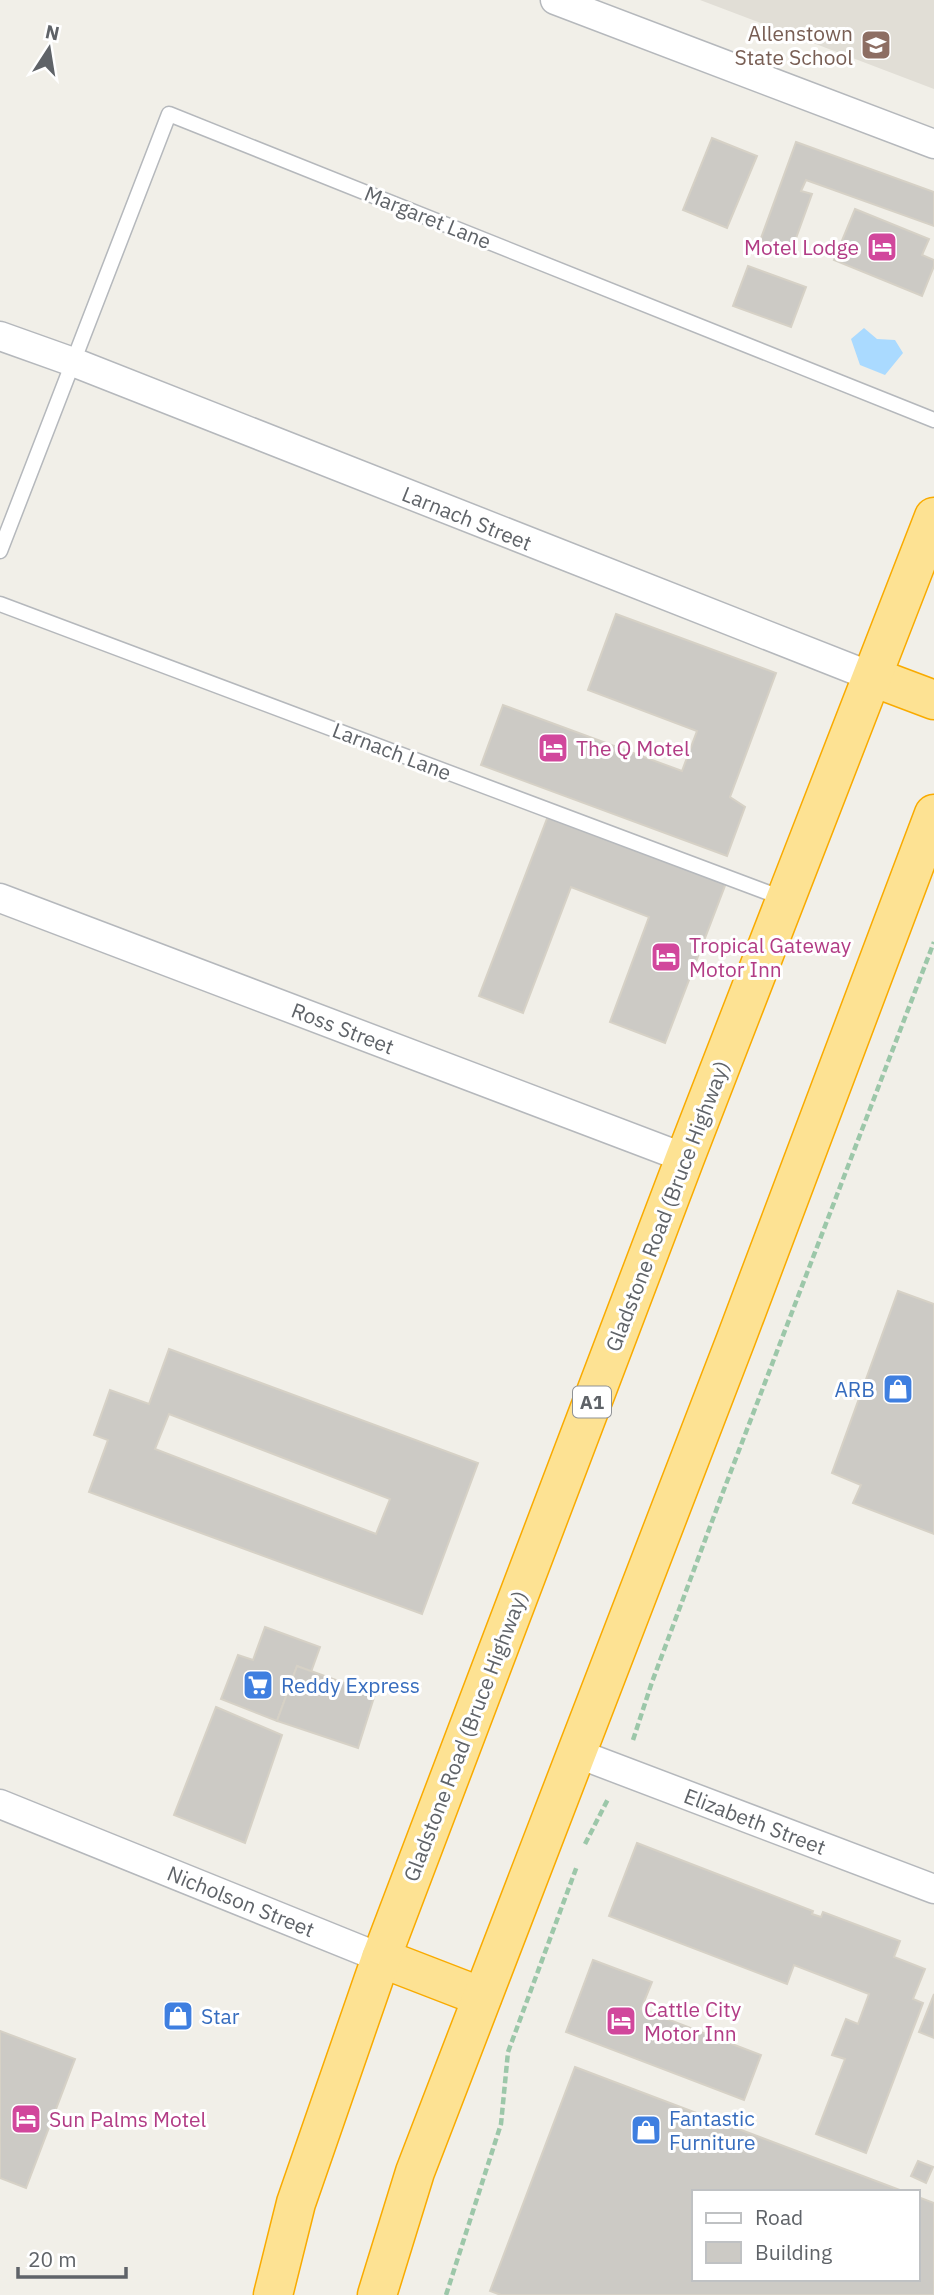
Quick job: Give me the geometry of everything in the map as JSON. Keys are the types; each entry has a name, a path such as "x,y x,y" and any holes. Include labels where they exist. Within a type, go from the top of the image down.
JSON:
{"highway":[{"name":"Gladstone Road (Bruce Highway)","path":"273,2295 296,2203 381,1958 685,1158 934,517"},
{"name":"Larnach Street","path":"873,677 934,700"},
{"path":"377,2295 415,2172 731,1352 934,814"},
{"name":"Nicholson Street","path":"381,1958 482,1997"}],"street":[{"path":"555,0 934,144"},
{"name":"Larnach Street","path":"0,336 73,362 873,677"},
{"name":"Ross Street","path":"0,898 685,1158"},
{"name":"Elizabeth Street","path":"576,1753 934,1889"},
{"name":"Nicholson Street","path":"0,1804 381,1958"}],"lane":[{"name":"Margaret Lane","path":"73,362 169,114 934,419"},
{"path":"0,551 73,362"},
{"name":"Larnach Lane","path":"0,604 785,900"}],"path":[{"path":"584,1846 623,1771 656,1670 934,942"},
{"path":"446,2295 501,2124 508,2052 580,1858"}],"shaded area":[{"name":"Allenstown State School","path":"700,0 934,0 934,89"}],"water":[{"path":"864,328 877,339 895,340 903,353 885,375 860,365 851,339"}],"building":[{"path":"712,138 757,156 727,228 683,210"},
{"path":"796,142 934,192 934,226 806,180 801,191 812,194 791,252 760,241"},
{"name":"Motel Lodge","path":"855,209 929,239 922,255 934,260 934,266 922,296 834,260"},
{"path":"748,266 806,287 791,327 733,306"},
{"name":"The Q Motel","path":"616,614 776,673 730,797 745,807 727,856 481,765 503,705 682,771 697,731 588,690"},
{"name":"Tropical Gateway Motor Inn","path":"548,816 726,883 665,1043 610,1022 649,917 571,887 523,1013 479,996"},
{"name":"ARB","path":"898,1291 934,1304 934,1534 853,1503 861,1485 832,1473"},
{"path":"169,1349 478,1463 422,1614 89,1492 108,1440 94,1435 110,1390 149,1404","holes":["169,1414 390,1499 376,1534 155,1449"]},
{"name":"Reddy Express","path":"265,1627 320,1647 311,1672 297,1666 277,1721 221,1699 238,1655 253,1660"},
{"path":"297,1666 375,1694 358,1748 277,1721"},
{"path":"216,1707 282,1735 245,1843 174,1815"},
{"path":"637,1843 813,1911 812,1914 821,1917 823,1912 900,1941 894,1957 925,1969 913,1999 923,2003 866,2153 816,2134 845,2059 832,2055 846,2019 858,2024 869,1994 794,1965 787,1984 609,1916"},
{"name":"Cattle City Motor Inn","path":"593,1960 652,1982 641,2009 761,2055 744,2100 566,2032"},
{"path":"934,1994 934,2038 919,2032"},
{"name":"Sun Palms Motel","path":"0,2031 75,2059 26,2188 0,2178"},
{"name":"Fantastic Furniture","path":"575,2067 900,2190 692,2190 692,2281 920,2281 920,2198 934,2203 934,2295 501,2295 490,2291"},
{"path":"918,2161 933,2167 926,2183 911,2176"}],"place":[{"name":"Allenstown State School","path":"876,45"},
{"name":"Motel Lodge","path":"882,247"},
{"name":"The Q Motel","path":"553,748"},
{"name":"Tropical Gateway Motor Inn","path":"666,957"},
{"name":"ARB","path":"898,1389"},
{"name":"Reddy Express","path":"258,1685"},
{"name":"Star","path":"178,2016"},
{"name":"Cattle City Motor Inn","path":"621,2021"},
{"name":"Sun Palms Motel","path":"26,2119"},
{"name":"Fantastic Furniture","path":"646,2130"}]}
